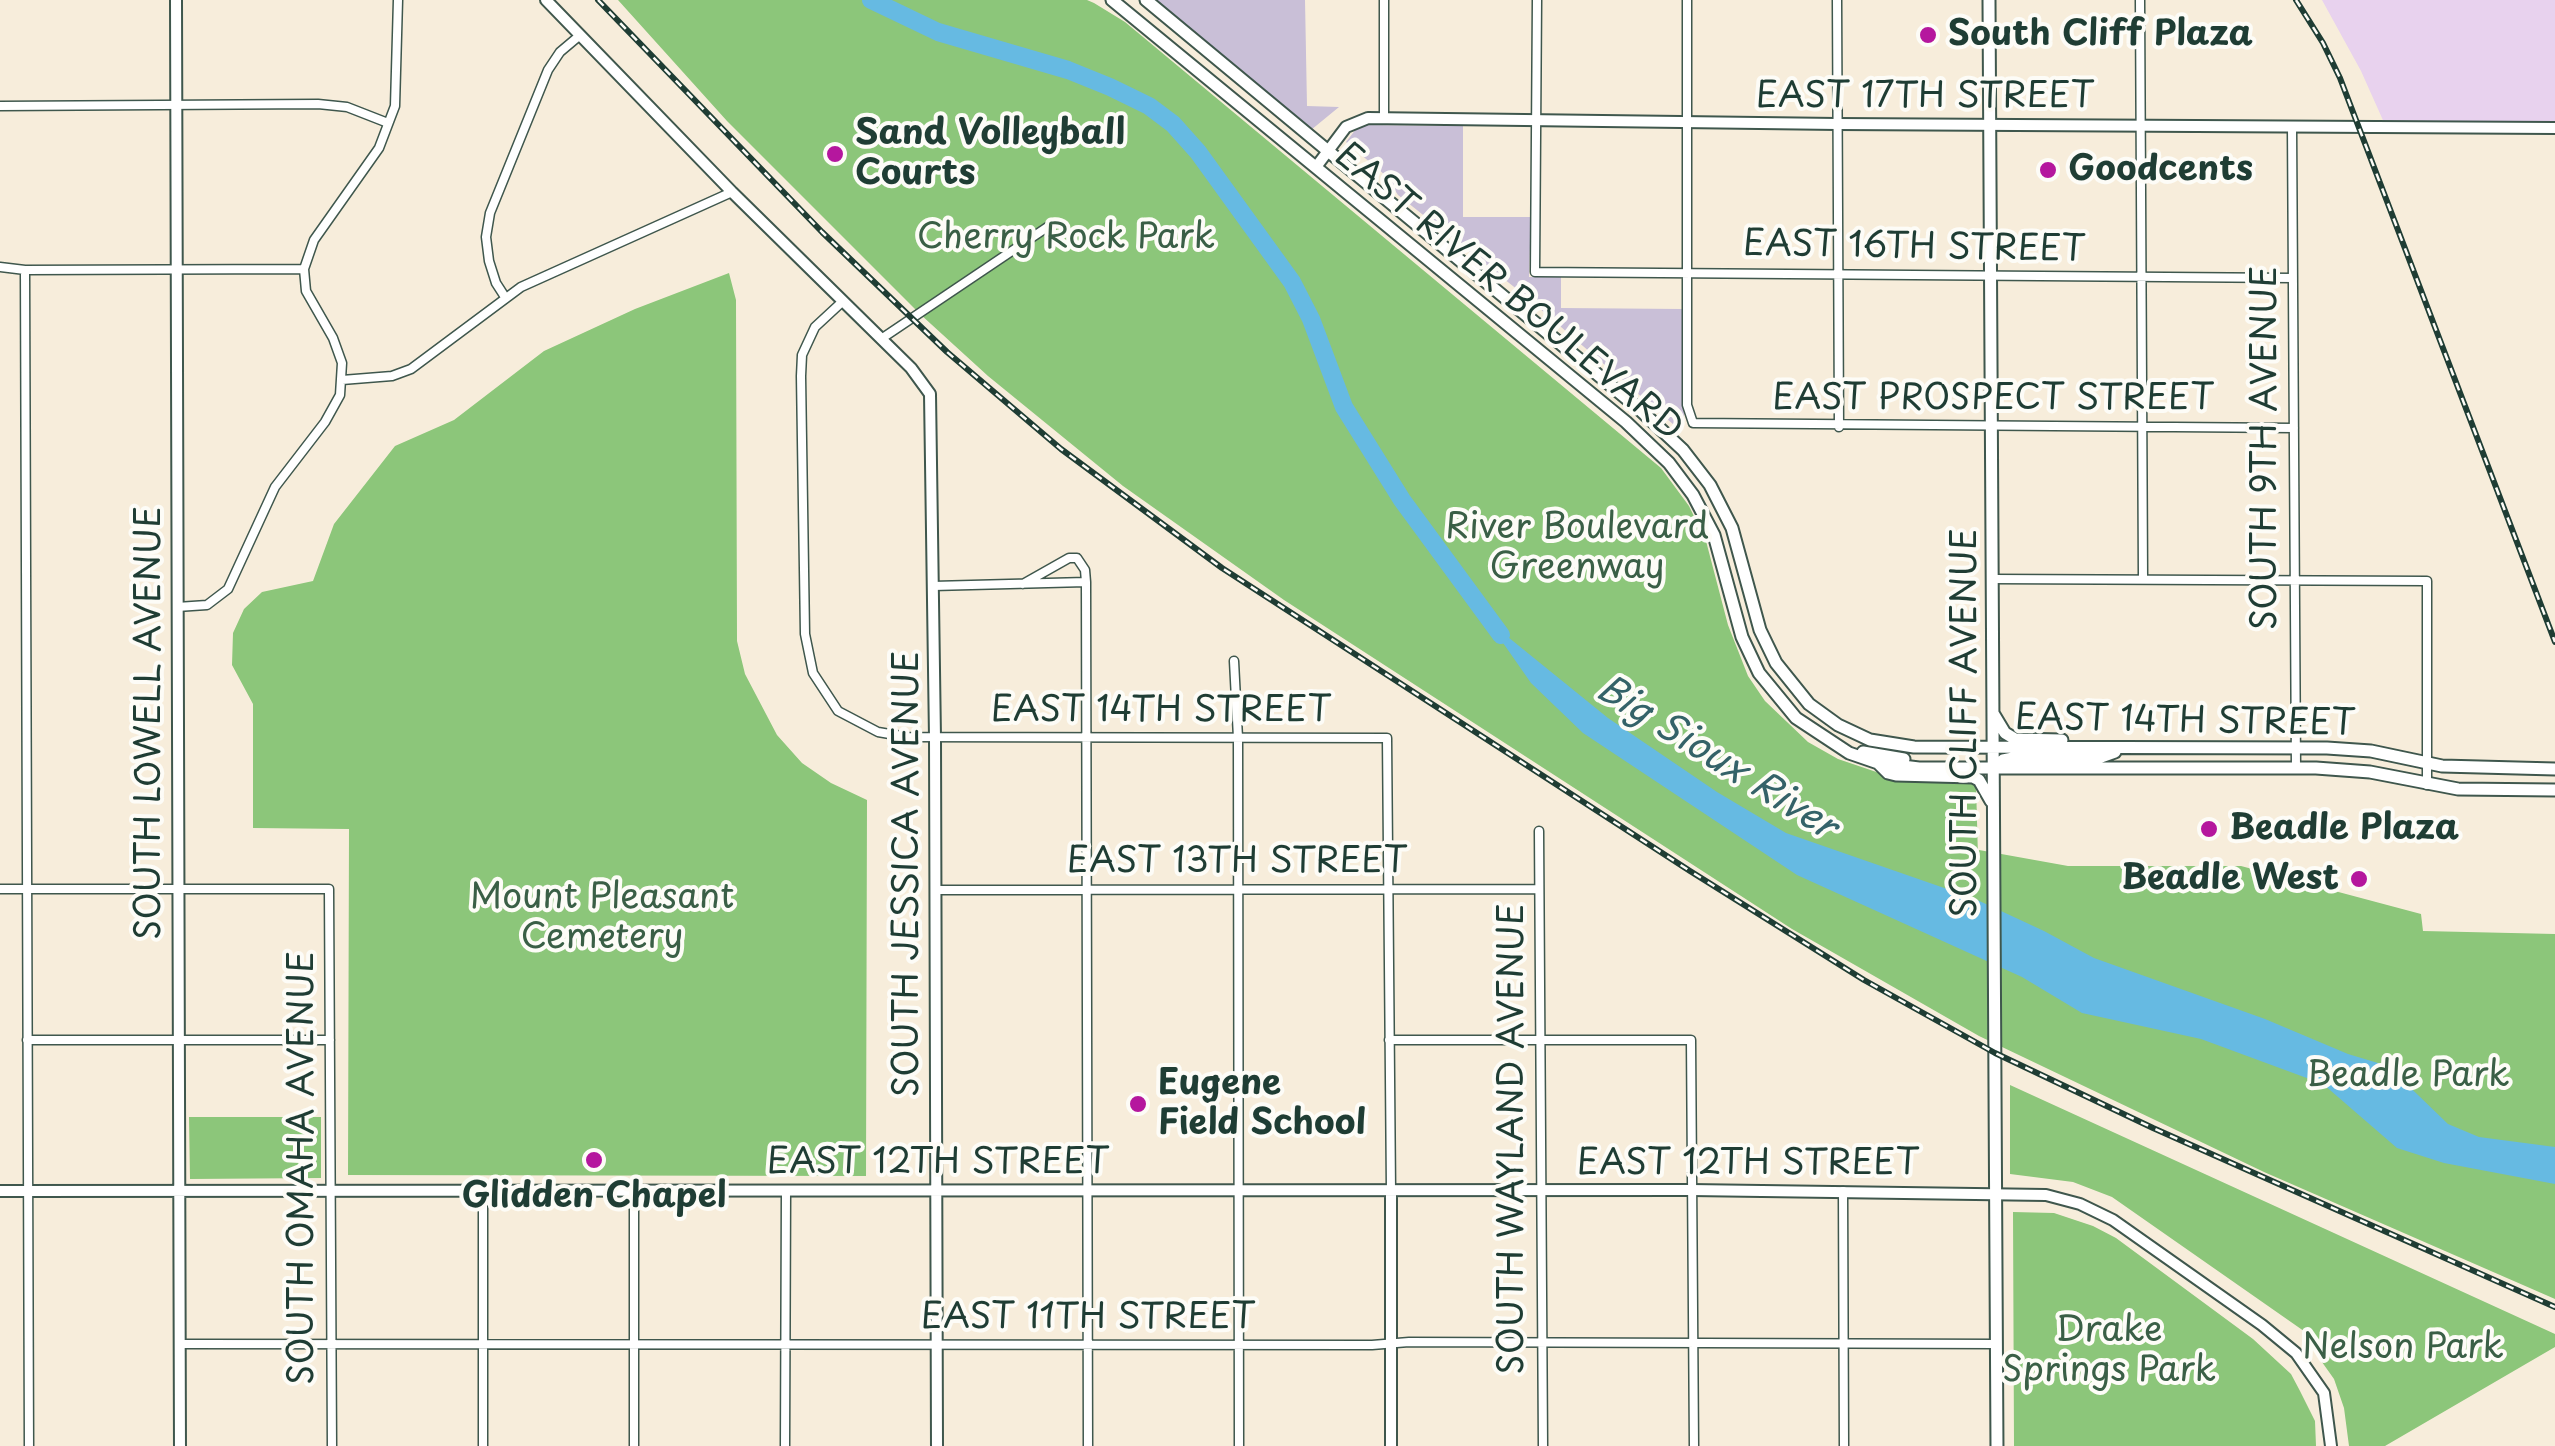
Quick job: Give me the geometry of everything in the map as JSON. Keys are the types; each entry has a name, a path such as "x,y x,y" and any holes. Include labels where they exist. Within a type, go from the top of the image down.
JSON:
{"main road":[{"name":"EAST RIVER BOULEVARD","path":"1112,0 1626,422 1669,463 1694,495 1714,535 1742,636 1759,673 1796,718 1849,753 1878,763 1919,768 1994,768"},
{"name":"EAST RIVER BOULEVARD","path":"1146,0 1638,408 1683,450 1710,485 1732,528 1766,646 1785,678 1809,704 1838,726 1883,743 1994,748"},
{"name":"SOUTH CLIFF AVENUE","path":"1989,0 1998,1446"},
{"path":"1993,712 2015,738 2103,740 2125,748"},
{"name":"EAST 14TH STREET","path":"1994,748 2296,748 2372,752 2467,768 2555,769"},
{"path":"1849,753 1896,759 1970,760 1986,757 1994,748"},
{"path":"1994,768 2003,760 2018,757 2101,757 2125,748"},
{"path":"1878,763 1896,775 1980,780 1994,806"},
{"name":"EAST 14TH STREET","path":"1994,768 2296,768 2370,772 2428,785 2519,790 2555,786"}],"street":[{"name":"SOUTH LOWELL AVENUE","path":"176,0 180,1446"},
{"path":"178,608 207,605 228,588 275,487 340,396 342,363 306,290 304,268 314,240 379,148 388,123 396,88 398,0"},
{"path":"546,0 880,339 1049,226"},
{"path":"1384,0 1384,118"},
{"path":"1536,120 1537,0"},
{"path":"1686,0 1686,272"},
{"path":"1837,0 1839,427"},
{"path":"2140,0 2143,578"},
{"path":"505,297 489,261 486,237 490,214 548,70 560,52 579,36"},
{"path":"0,106 318,104 347,107 388,123"},
{"name":"EAST 17TH STREET","path":"1316,167 1352,122 1384,118 2555,128"},
{"name":"EAST 16TH STREET","path":"1536,120 1535,272 2293,278"},
{"name":"SOUTH 9TH AVENUE","path":"2292,126 2296,768"},
{"path":"342,380 392,376 411,368 505,297 611,244 732,192"},
{"path":"0,267 304,268"},
{"path":"25,270 29,1446"},
{"name":"EAST PROSPECT STREET","path":"1686,272 1687,405 1693,423 2294,428"},
{"name":"EAST 14TH STREET","path":"842,302 815,327 802,355 808,653 813,673 838,710 878,732 935,738 1387,738 1388,888"},
{"name":"SOUTH JESSICA AVENUE","path":"880,339 926,385 932,408 937,1446"},
{"path":"1023,584 1070,558 1082,563 1086,582 1088,1446"},
{"path":"1992,579 2427,581 2428,785"},
{"path":"934,586 1086,582"},
{"path":"1234,661 1238,738 1239,1446"},
{"name":"SOUTH WAYLAND AVENUE","path":"1539,831 1543,1446"},
{"path":"0,889 178,888"},
{"name":"SOUTH OMAHA AVENUE","path":"178,888 329,889 332,1446"},
{"path":"1388,888 1391,1446"},
{"name":"EAST 13TH STREET","path":"936,890 1539,888"},
{"path":"27,1040 330,1040"},
{"path":"1389,1040 1691,1040 1694,1446"},
{"name":"EAST 12TH STREET","path":"0,1191 1692,1190 2046,1195 2096,1211 2130,1231 2296,1353 2324,1393 2331,1446"},
{"path":"482,1446 483,1191"},
{"path":"634,1191 634,1446"},
{"path":"786,1191 786,1446"},
{"path":"1844,1191 1844,1446"},
{"name":"EAST 11TH STREET","path":"180,1344 1996,1344"}],"shaded area":[{"path":"1151,0 1305,0 1307,106 1339,107 1311,130"},
{"path":"2322,0 2555,0 2555,128 2386,127"},
{"path":"1366,125 1463,126 1463,217 1531,217 1529,277 1561,277 1561,308 1683,309 1684,420 1674,425 1523,294 1398,195 1385,175 1346,142 1356,129"}],"green space":[{"path":"618,0 1094,3 1125,22 1661,468 1689,506 1706,541 1728,625 1748,676 1765,701 1808,742 1838,759 1900,780 1976,784 1978,858 1979,850 2068,866 2241,866 2421,914 2423,931 2555,934 2555,1299 2264,1172 1979,1036 1792,929 1284,600 1123,486 988,376 920,314 727,121"},
{"name":"Mount Pleasant Cemetery","path":"729,273 736,300 737,641 745,674 777,735 802,763 831,783 867,800 866,1176 348,1175 349,829 253,828 253,704 232,665 233,633 244,609 262,592 313,581 334,524 395,446 454,420 544,351 635,309"},
{"name":"Nelson Park","path":"2010,1085 2555,1334 2555,1347 2385,1446 2349,1446 2344,1408 2334,1379 2312,1348 2311,1336 2112,1197 2073,1182 2010,1174"},
{"path":"189,1117 321,1117 321,1178 190,1179"},
{"name":"Drake Springs Park","path":"2013,1212 2054,1213 2116,1238 2253,1339 2291,1374 2315,1421 2316,1446 2014,1446"}],"water":[{"path":"1487,620 1608,718 1717,792 1786,833 1973,898 2094,958 2388,1066 2448,1124 2479,1137 2555,1147 2555,1184 2444,1163 2397,1148 2323,1084 2201,1039 2082,1013 2022,977 1797,875 1583,733 1531,683"}],"waterway":[{"name":"Big Sioux River","path":"871,0 938,32 1068,70 1110,87 1149,106 1173,124 1198,152 1292,282 1311,319 1344,407 1402,500 1501,635"}],"railway":[{"path":"598,0 822,232 947,352 1061,449 1222,568 1690,871 1864,980 1995,1053 2153,1128 2555,1307"},
{"path":"2296,0 2340,78 2555,642"}],"place":[{"name":"South Cliff Plaza","path":"1928,35"},
{"name":"Sand Volleyball Courts","path":"835,154"},
{"name":"Goodcents","path":"2048,170"},
{"name":"Beadle Plaza","path":"2209,829"},
{"name":"Beadle West","path":"2359,879"},
{"name":"Eugene Field School","path":"1138,1104"},
{"name":"Glidden Chapel","path":"594,1160"}],"park label":[{"name":"Cherry Rock Park","path":"1066,238"},
{"name":"River Boulevard Greenway","path":"1577,548"},
{"name":"Beadle Park","path":"2408,1076"}]}
